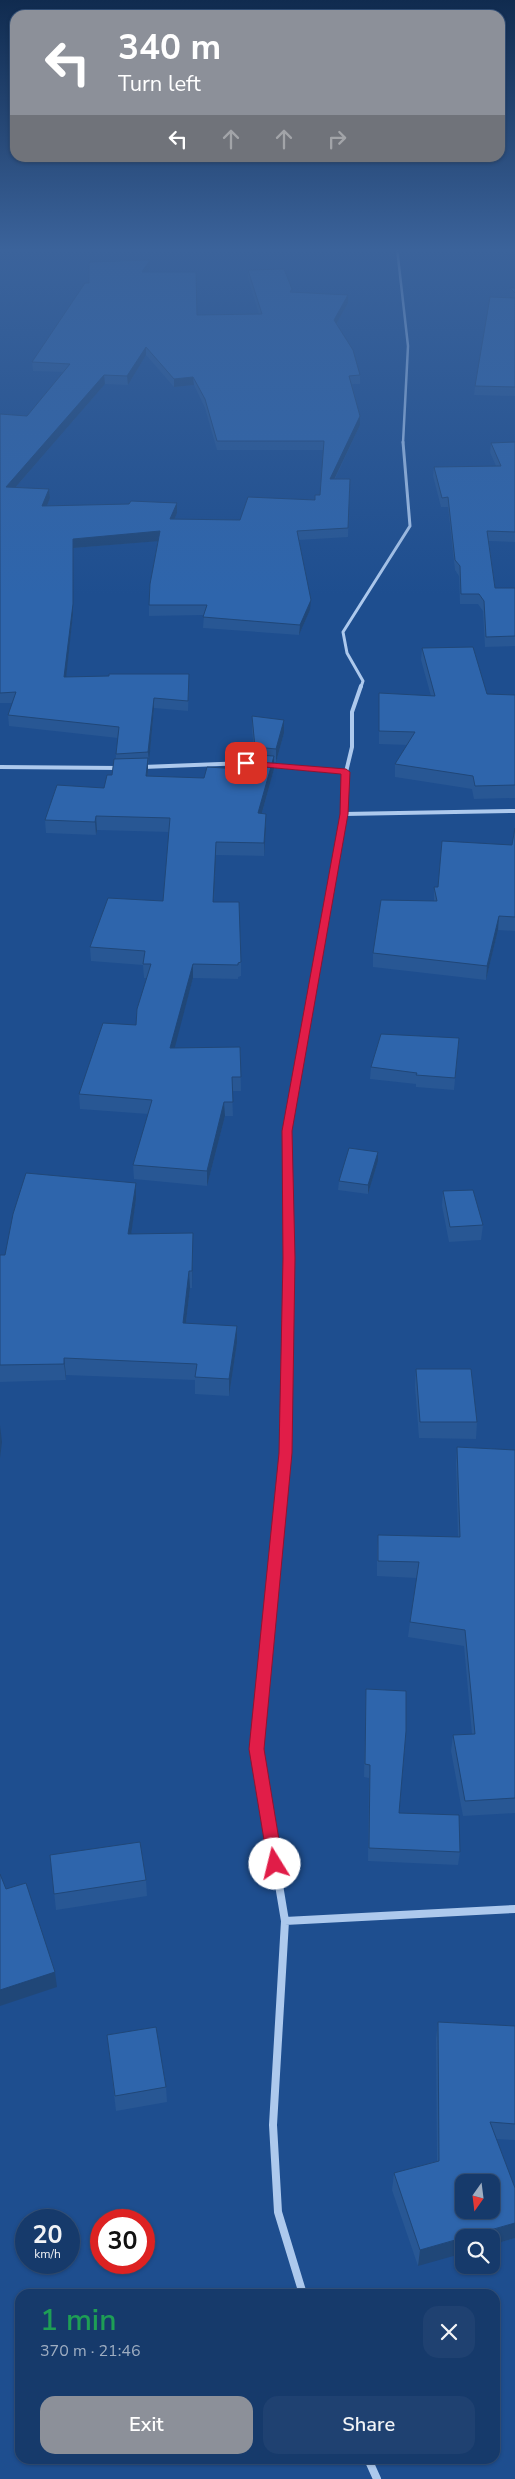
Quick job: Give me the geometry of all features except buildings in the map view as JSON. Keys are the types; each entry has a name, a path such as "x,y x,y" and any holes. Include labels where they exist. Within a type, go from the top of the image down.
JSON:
{"street":[{"path":"301,2289 278,2212 273,2124 285,1921 256,1749 285,1453 289,1258 287,1131 344,814 346,772 352,747 352,712 363,681 347,653 343,632 410,526 402,432 407,364"},
{"path":"140,768 246,763 346,772"},
{"path":"0,767 121,768"},
{"path":"344,814 515,811"},
{"path":"285,1921 515,1909"},
{"path":"370,2464 377,2479"}],"route":[{"path":"246,763 346,772 344,814 287,1131 289,1258 285,1453 256,1749 275,1864"}]}
